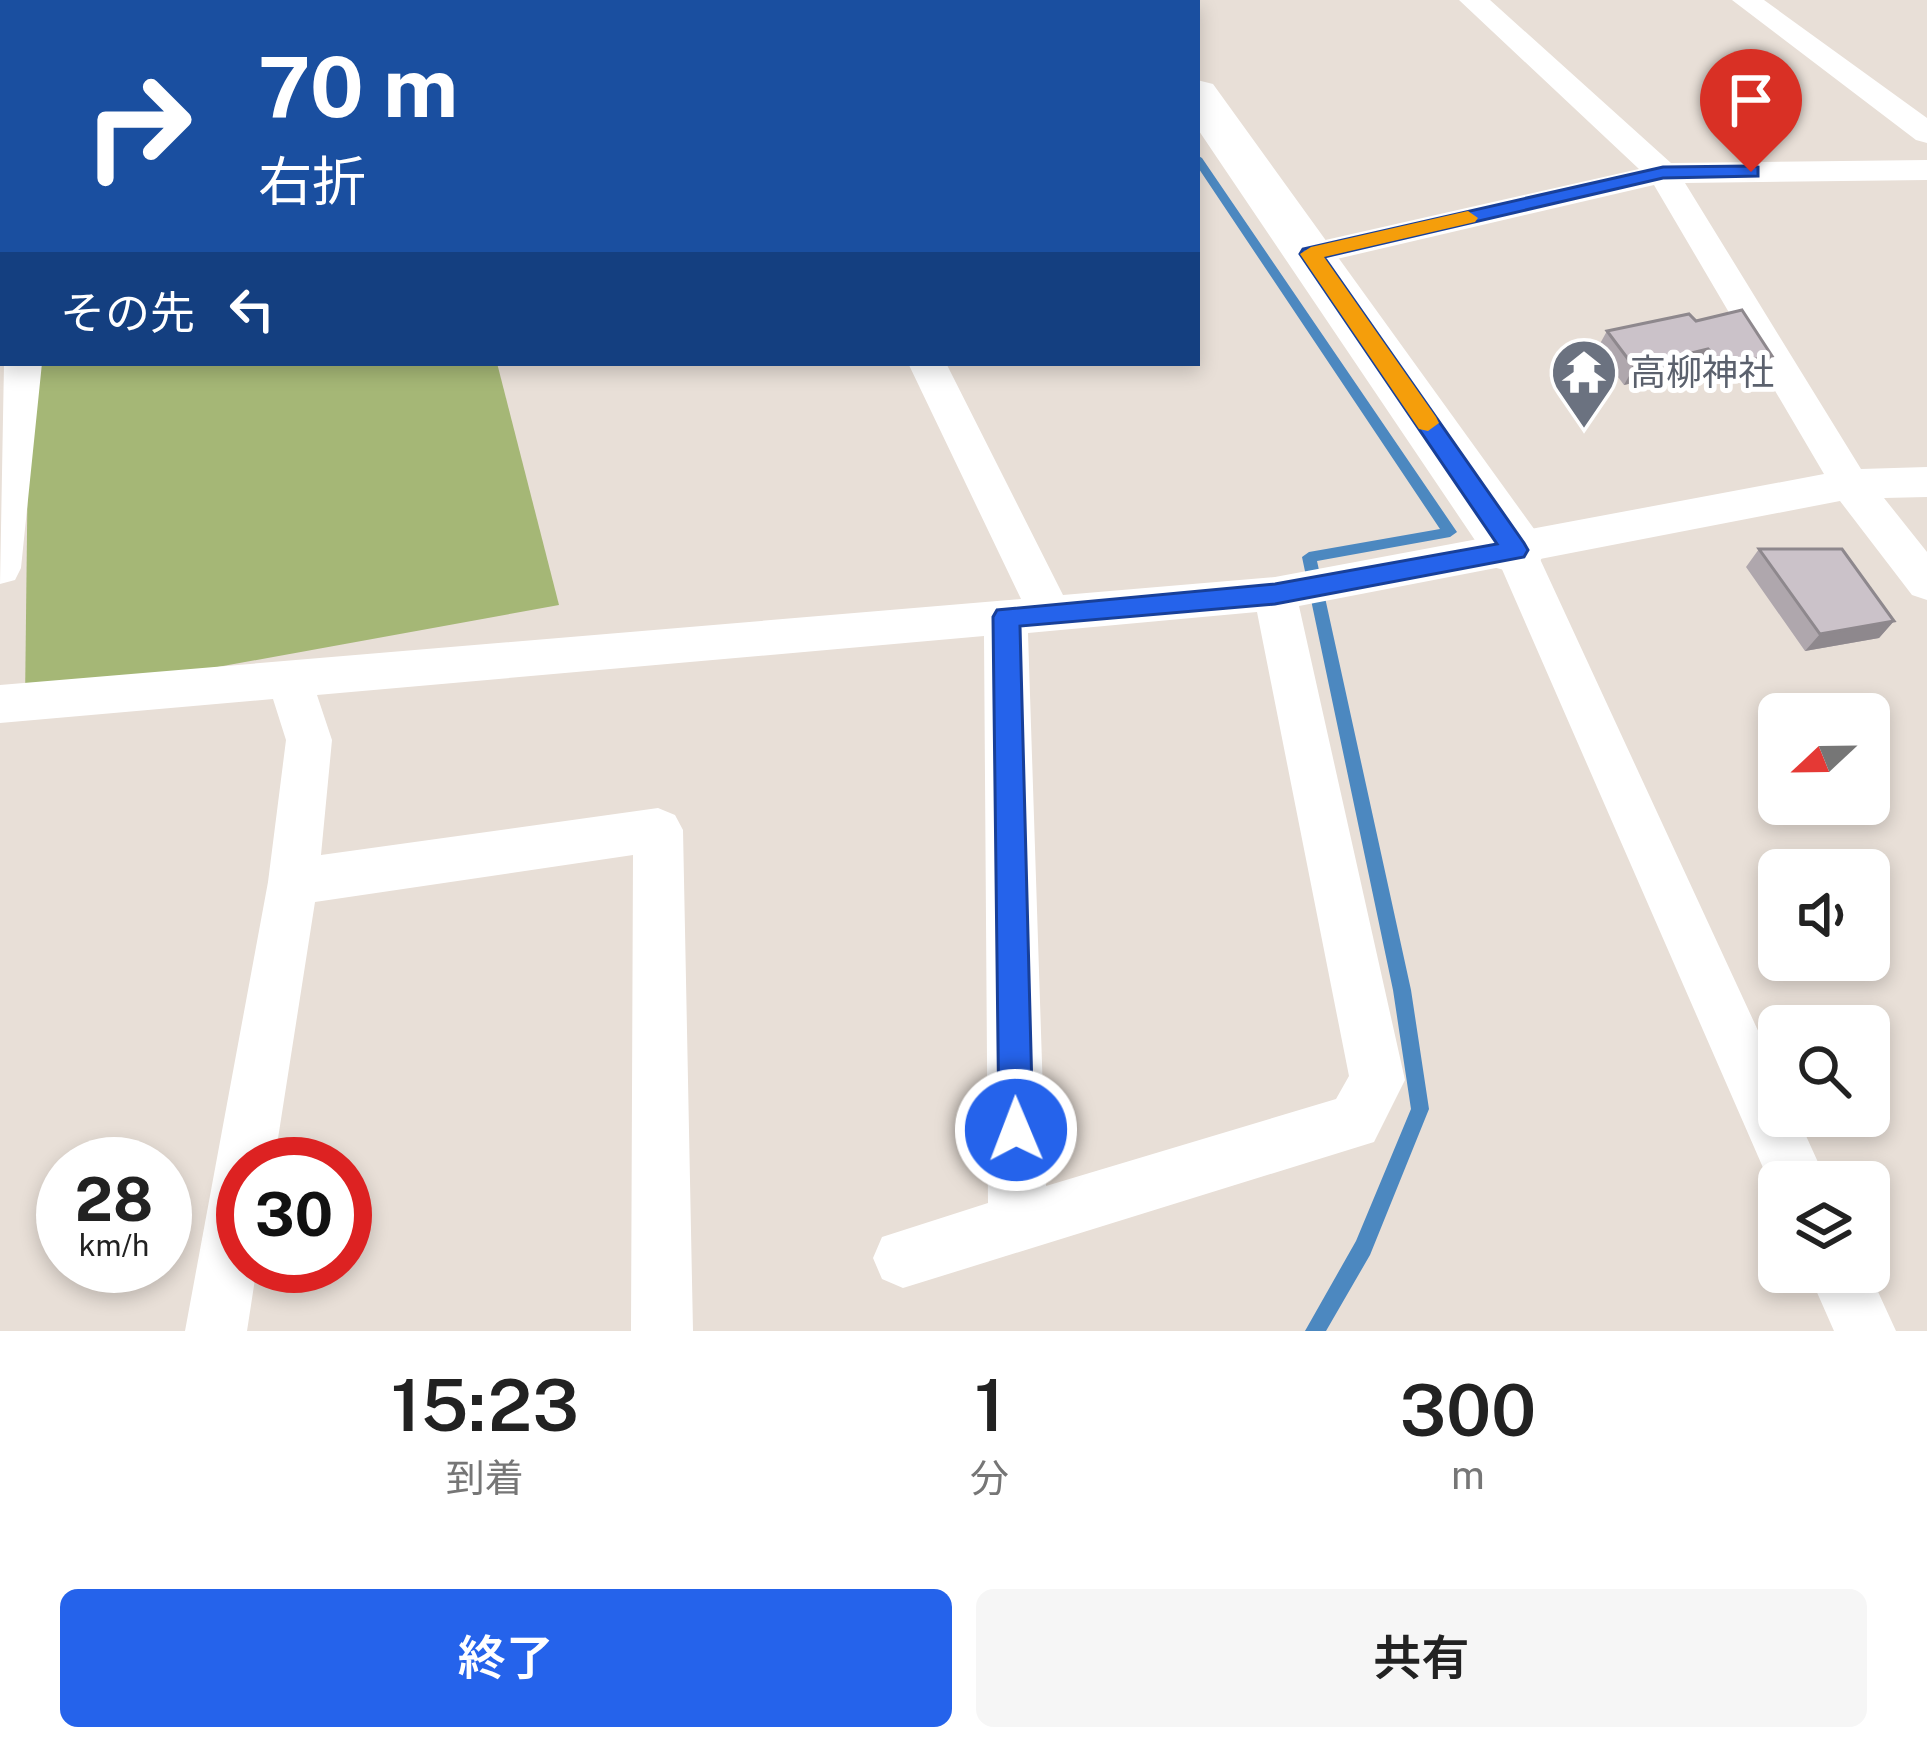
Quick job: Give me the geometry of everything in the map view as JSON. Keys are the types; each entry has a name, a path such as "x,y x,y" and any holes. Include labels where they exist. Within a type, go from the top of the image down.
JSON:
{"street":[{"path":"1473,0 1663,172 1850,484 1927,583"},
{"path":"1746,0 1927,133"},
{"path":"1200,98 1515,550 1789,1161"},
{"path":"1311,254 1663,172 1927,170"},
{"path":"0,568 23,366"},
{"path":"928,366 1028,615 1018,1223"},
{"path":"0,704 1275,594 1850,484 1927,482"},
{"path":"903,1258 1354,1122 1377,1080 1275,594"},
{"path":"250,1137 293,882 309,740 290,679"},
{"path":"293,882 658,830 662,1331"},
{"path":"216,1331 223,1293"},
{"path":"1848,1293 1865,1331"}],"green space":[{"path":"29,366 498,366 559,605 25,702"}],"building":[{"path":"1742,310 1772,356 1724,365 1708,349 1634,367 1607,331 1689,314 1696,321"},
{"path":"1759,549 1842,549 1894,621 1820,634"}],"waterway":[{"path":"1200,162 1450,532 1309,557 1402,990 1420,1109 1363,1248 1315,1331"}],"slow traffic":[{"path":"1428,423 1311,254 1468,218"}],"place":[{"name":"高柳神社","path":"1584,431"}],"route":[{"path":"1016,1130 1006,617 1275,594 1515,550 1311,254 1663,172 1751,172"}]}
